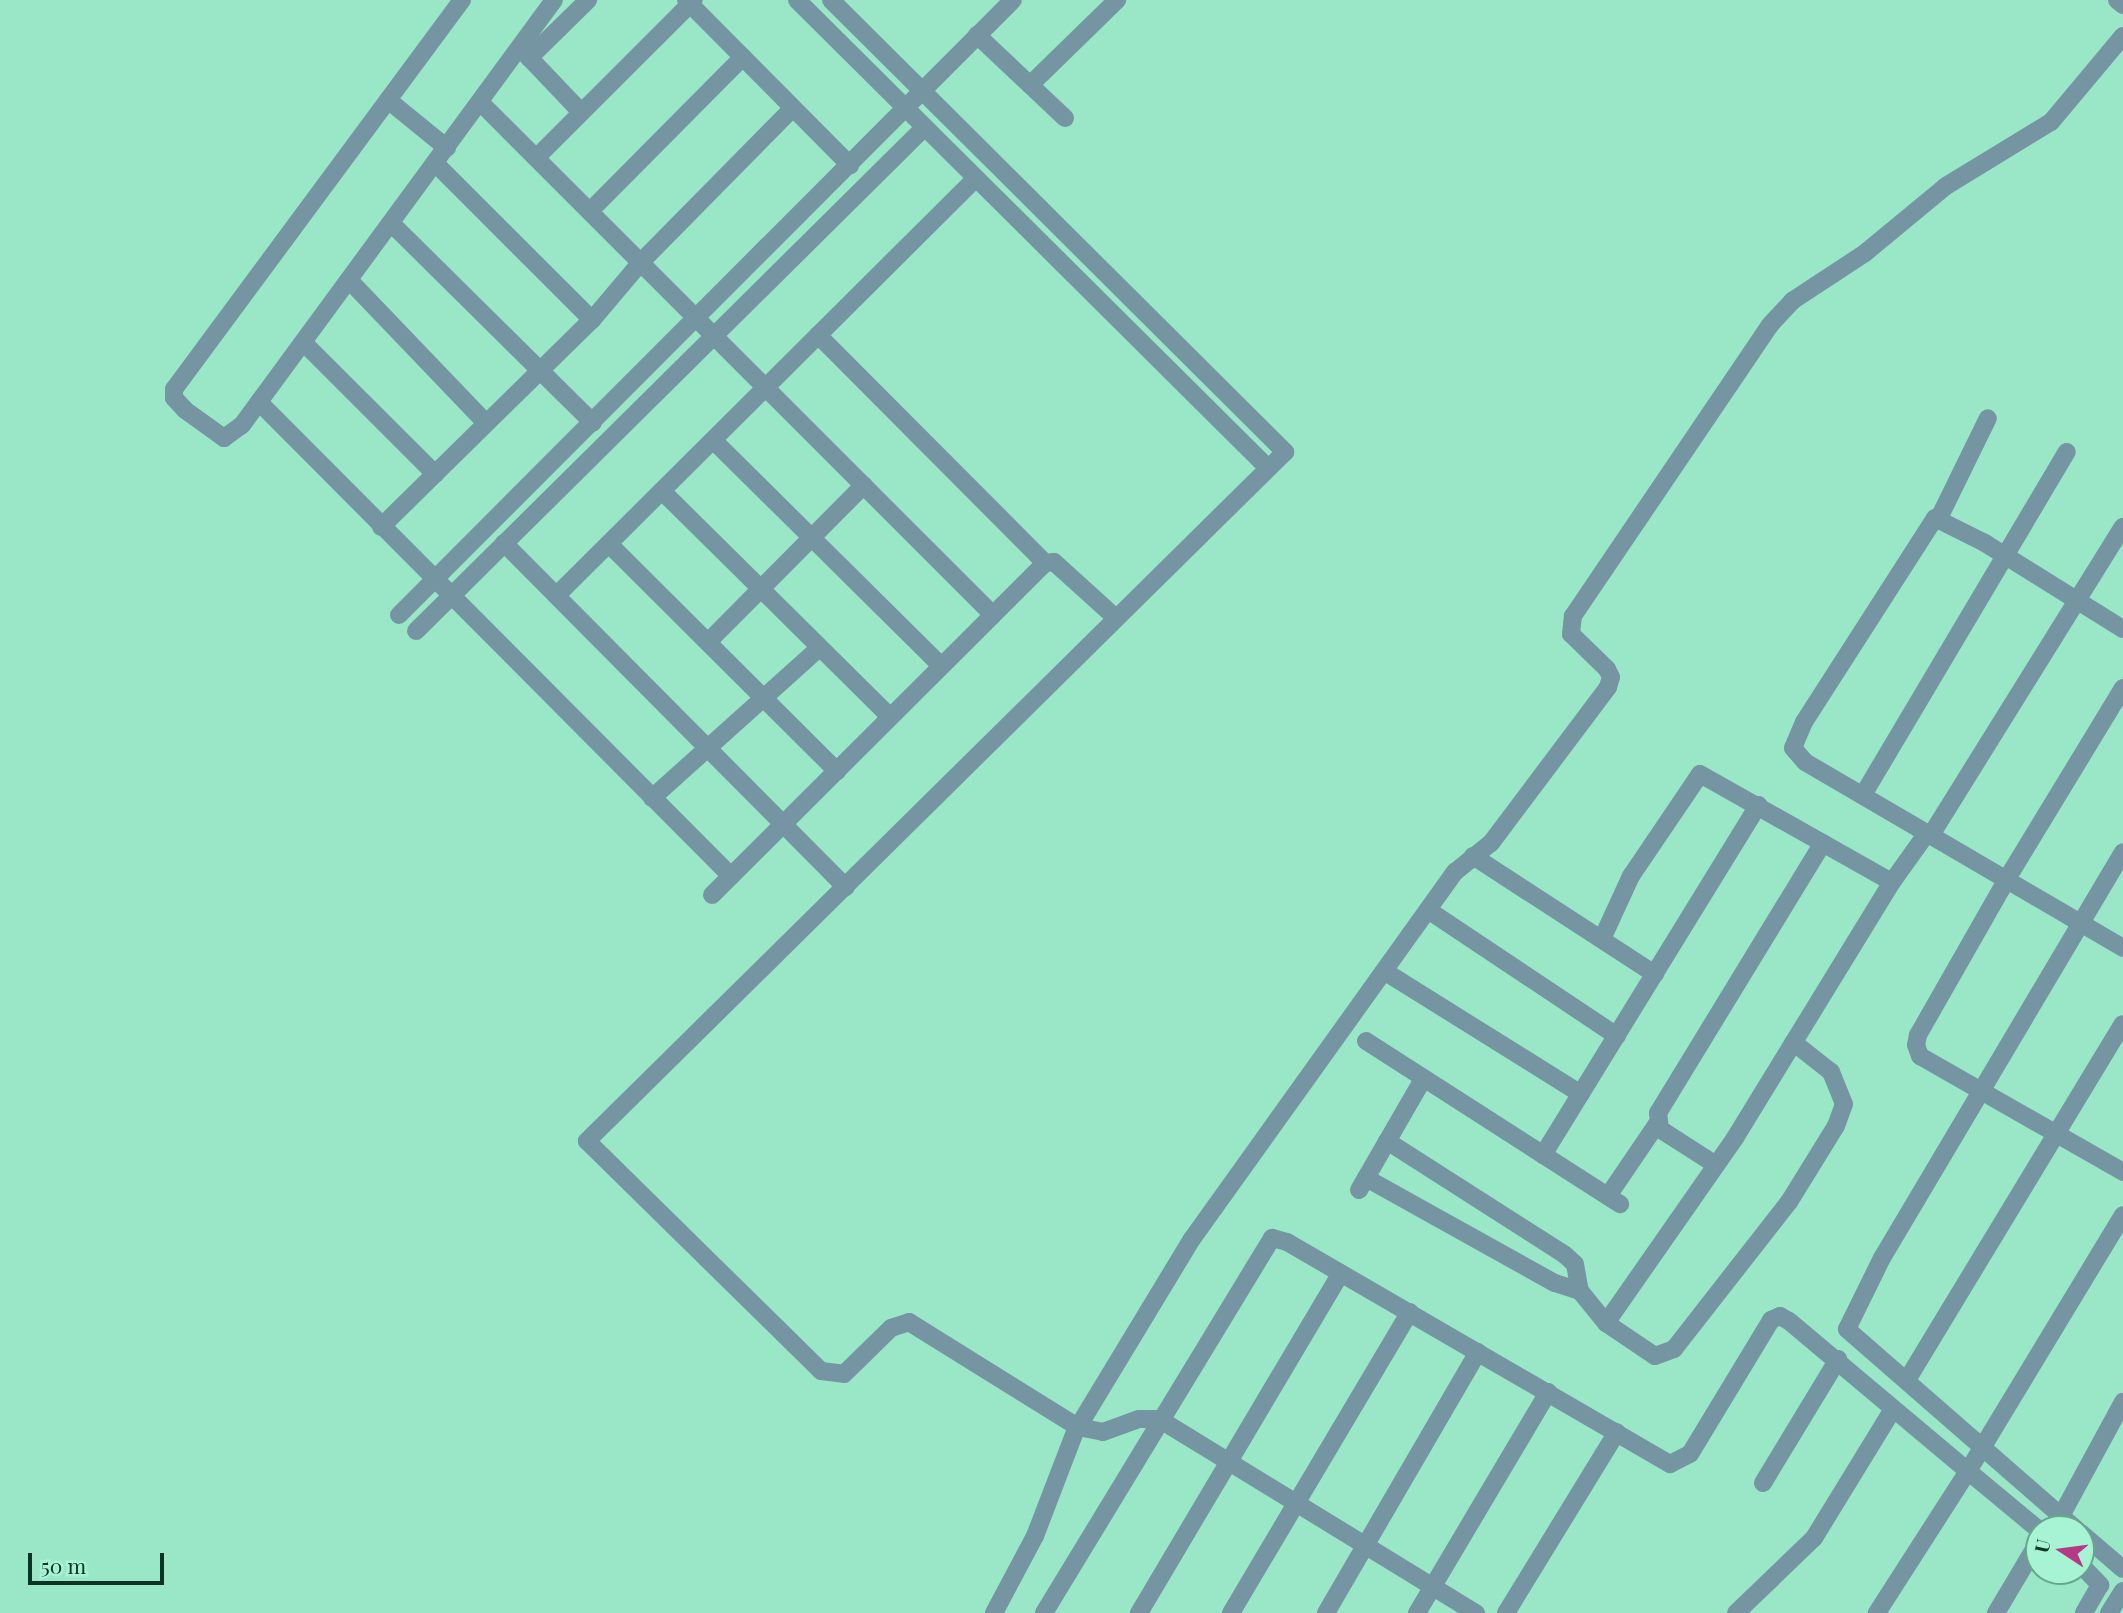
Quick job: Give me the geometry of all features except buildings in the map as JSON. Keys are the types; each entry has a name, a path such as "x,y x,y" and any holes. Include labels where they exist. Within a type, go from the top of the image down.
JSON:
{"street":[{"path":"462,0 174,390 174,398 185,410 224,438 242,425 481,103 524,53 588,0"},
{"path":"524,53 554,0"},
{"path":"797,0 1267,467"},
{"path":"831,0 1284,452 587,1141 821,1371 844,1374 891,1328 909,1322 1078,1427 1103,1432 1139,1419 1160,1419 1294,1505 1476,1613"},
{"path":"399,615 1013,0"},
{"path":"1030,85 1117,0"},
{"path":"2117,0 2123,5"},
{"path":"536,158 690,1 850,165"},
{"path":"977,35 1065,118"},
{"path":"994,1613 1035,1536 1051,1485 1078,1427 1192,1239 1428,910 1473,856 1491,843 1608,687 1611,677 1607,669 1571,634 1573,616 1770,325 1792,301 1865,253 1946,186 2051,122 2123,36"},
{"path":"524,53 581,112"},
{"path":"590,211 743,57"},
{"path":"388,100 447,148"},
{"path":"481,103 993,615"},
{"path":"381,527 592,320 641,262 793,108"},
{"path":"416,631 925,127"},
{"path":"435,163 592,320"},
{"path":"557,595 976,178"},
{"path":"391,223 542,369 593,423"},
{"path":"349,280 486,423"},
{"path":"818,335 1045,563"},
{"path":"303,342 435,474"},
{"path":"259,402 731,876"},
{"path":"1987,418 1939,517 1930,521 1883,595 1794,745 1795,754 2123,948"},
{"path":"713,440 941,666"},
{"path":"1863,796 2009,558 2067,452"},
{"path":"708,642 810,536 864,485"},
{"path":"662,491 890,717"},
{"path":"1939,517 2123,629"},
{"path":"1606,1323 1716,1165 1892,882 1929,834 2080,602 2123,527"},
{"path":"504,543 846,887"},
{"path":"609,544 837,771"},
{"path":"712,895 1045,563 1054,562 1116,618"},
{"path":"652,798 819,648"},
{"path":"2123,688 2007,879 1916,1045 1920,1056 2123,1172"},
{"path":"1602,939 1631,876 1693,779 1706,774 1892,882"},
{"path":"1543,1155 1758,806"},
{"path":"1366,1041 1422,1081 1614,1200 1657,1124 1658,1113 1823,843"},
{"path":"2061,1515 1982,1451 1907,1380 1849,1335 1848,1326 1882,1258 2084,925 2123,852"},
{"path":"1473,856 1655,974"},
{"path":"1428,910 1617,1036"},
{"path":"1384,971 1581,1094"},
{"path":"1907,1380 2123,1024"},
{"path":"1388,1141 1565,1255 1575,1264 1580,1291 1606,1323 1655,1356 1674,1349 1789,1202 1836,1126 1844,1104 1831,1072 1793,1042"},
{"path":"1422,1081 1363,1184 1555,1283 1580,1291"},
{"path":"1657,1124 1716,1165"},
{"path":"1877,1613 1982,1451 2123,1215"},
{"path":"1044,1613 1267,1241 1278,1238 1617,1432 1664,1462 1685,1460 1775,1316 1789,1321 1838,1359 1893,1409 2025,1518"},
{"path":"1139,1613 1226,1462 1341,1273"},
{"path":"1231,1613 1410,1312"},
{"path":"1326,1613 1478,1352"},
{"path":"1763,1483 1838,1359"},
{"path":"1417,1613 1548,1392"},
{"path":"2063,1515 2123,1402"},
{"path":"1736,1613 1814,1538 1893,1409"},
{"path":"1506,1613 1617,1432"},
{"path":"2095,1545 2123,1569"},
{"path":"1996,1613 2025,1564"},
{"path":"2084,1613 2100,1585 2095,1580"},
{"path":"2109,1613 2123,1591"}]}
